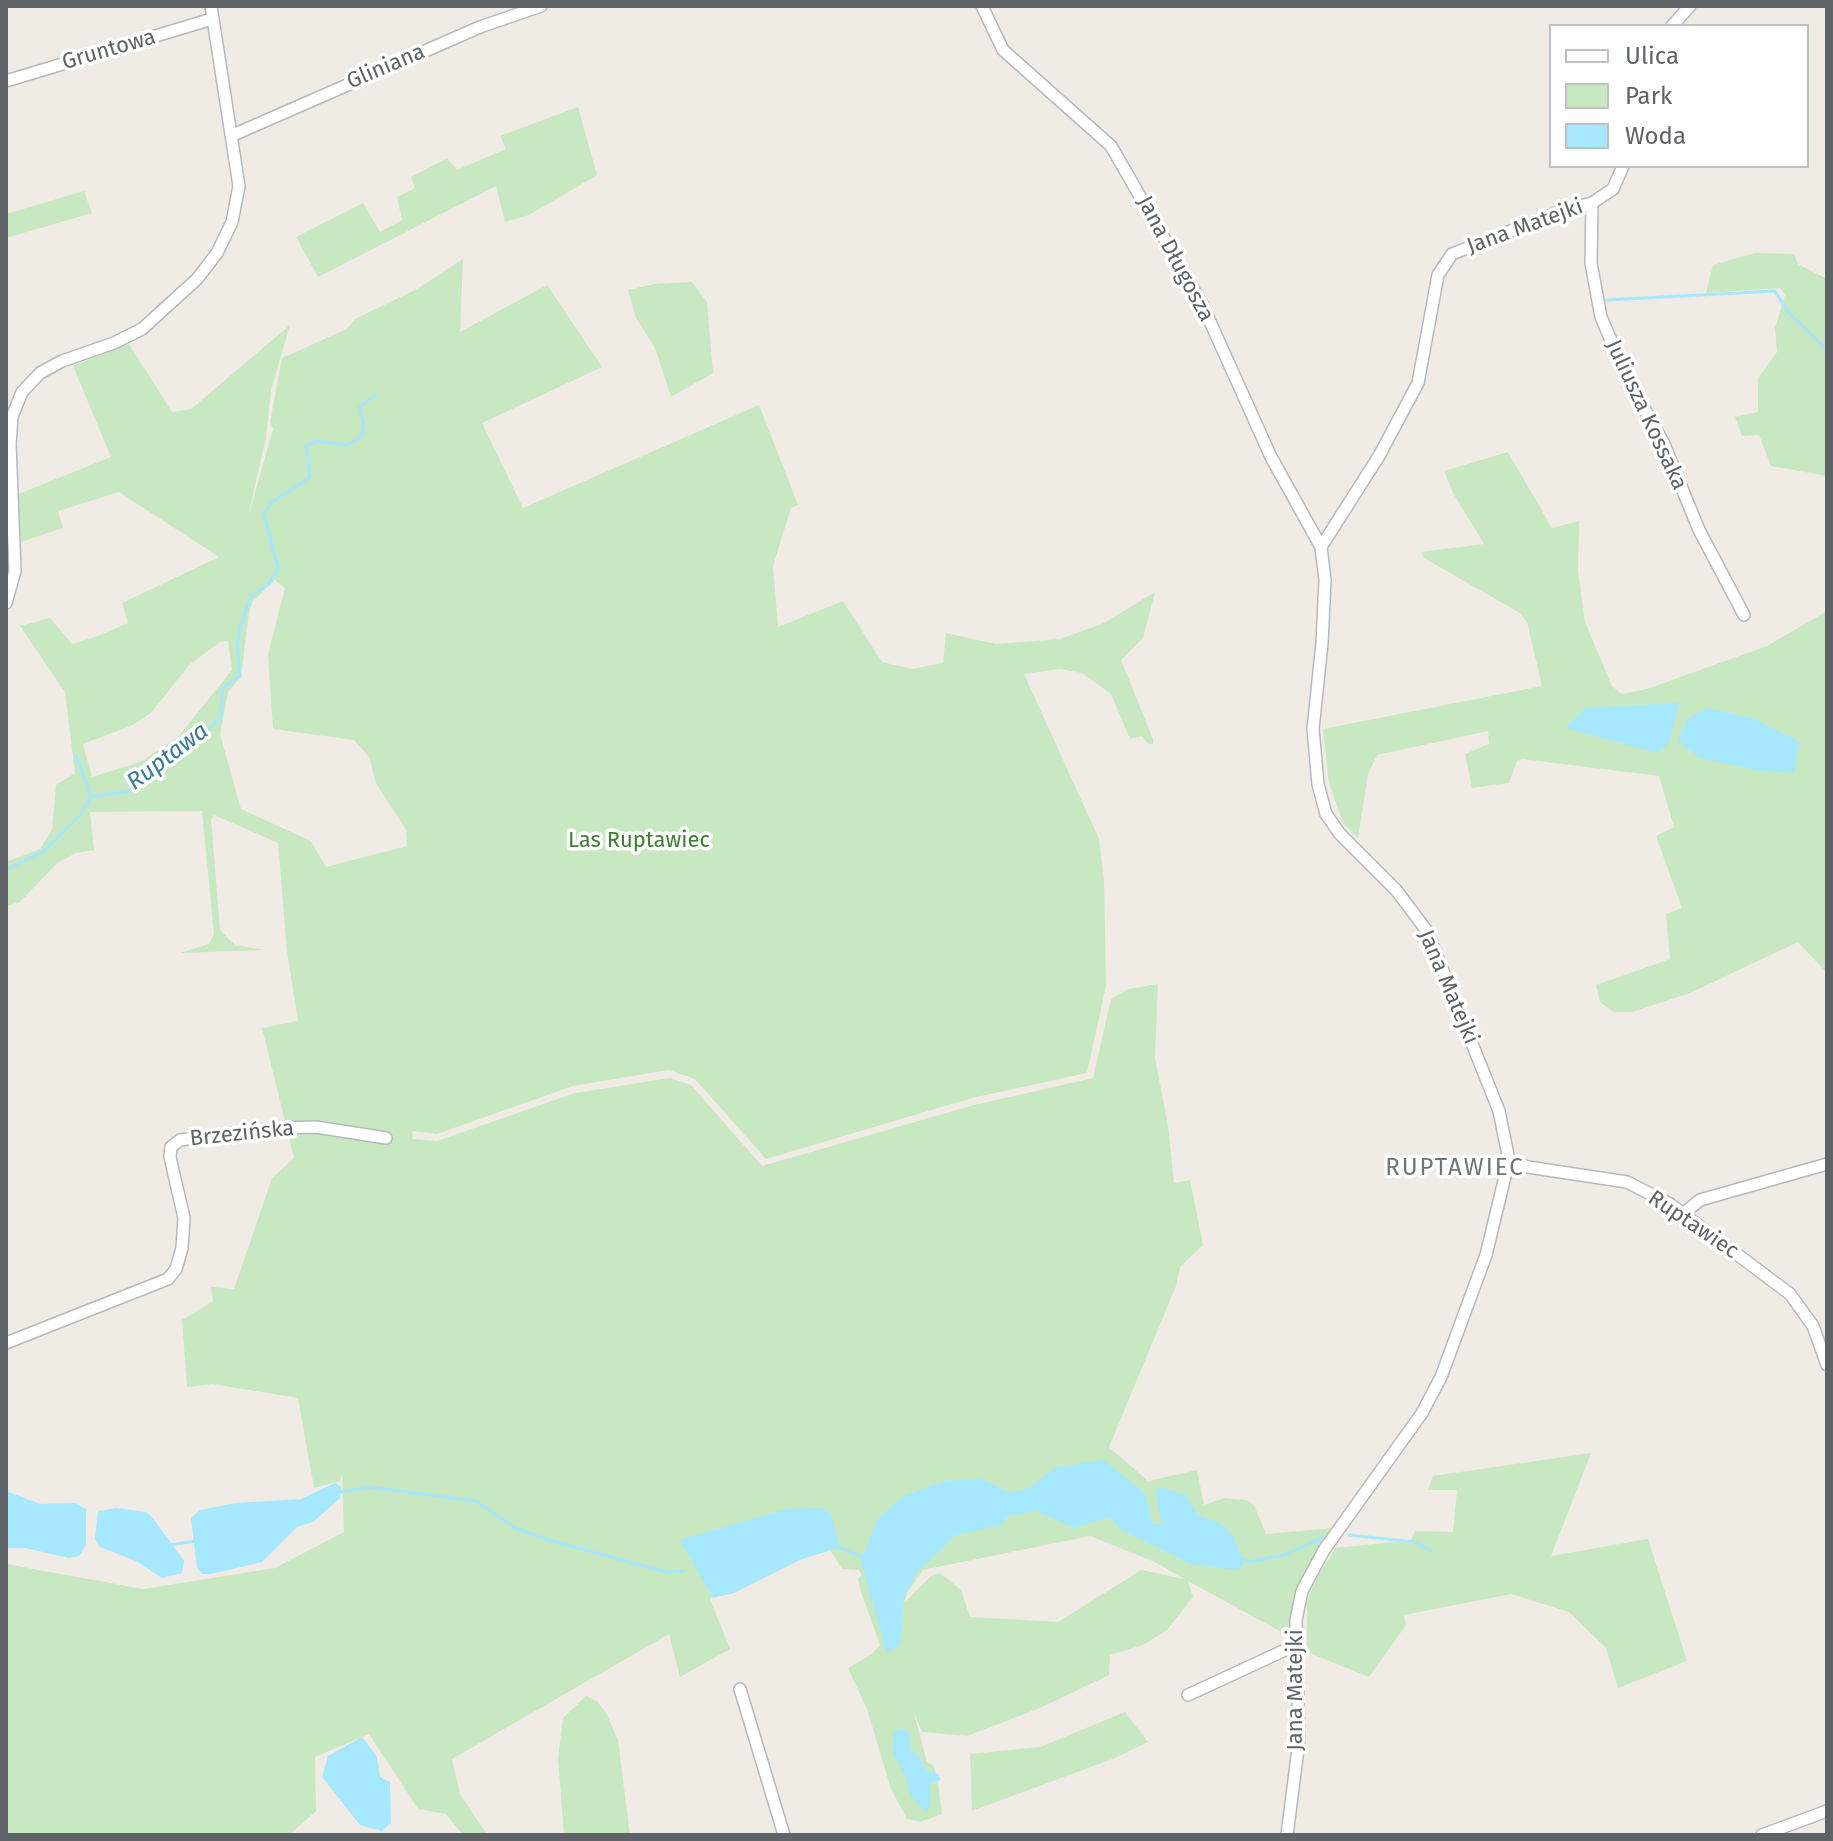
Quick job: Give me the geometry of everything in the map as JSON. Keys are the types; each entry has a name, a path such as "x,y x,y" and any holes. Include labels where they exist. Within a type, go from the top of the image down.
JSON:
{"street":[{"path":"6,603 15,571 10,444 12,417 22,392 40,373 62,361 114,343 142,329 197,279 217,253 232,222 239,186 211,6"},
{"name":"Gliniana","path":"233,135 480,27 541,6"},
{"name":"Jana Długosza","path":"982,6 1003,50 1111,146 1203,306 1271,457 1321,547"},
{"path":"1674,24 1690,6"},
{"name":"Gruntowa","path":"6,81 213,24"},
{"name":"Jana Matejki","path":"1287,1835 1299,1741 1296,1620 1306,1582 1324,1550 1422,1413 1454,1347 1490,1242 1509,1160 1499,1111 1427,931 1396,890 1340,834 1326,814 1318,784 1313,729 1323,628 1325,580 1321,547 1379,456 1418,383 1438,275 1452,254 1564,210 1592,203 1613,189 1622,168"},
{"name":"Juliusza Kossaka","path":"1592,203 1591,263 1601,317 1627,378 1663,442 1699,530 1744,615"},
{"name":"Brzezińska","path":"6,1343 168,1279 176,1269 182,1248 184,1218 170,1157 171,1147 180,1140 277,1128 316,1127 386,1138"},
{"name":"Ruptawiec","path":"1509,1160 1528,1167 1627,1182 1683,1214 1790,1294 1813,1326 1827,1365"},
{"path":"1683,1214 1700,1200 1827,1164"},
{"path":"1188,1695 1298,1644"},
{"path":"740,1689 784,1835"},
{"path":"1762,1835 1827,1811"}],"green space":[{"path":"578,107 597,175 529,215 505,222 496,186 318,277 296,237 363,203 380,232 402,220 397,197 415,188 411,177 447,158 457,170 506,149 500,136"},
{"path":"84,191 92,213 6,238 6,214"},
{"path":"1755,253 1794,254 1798,264 1827,279 1827,476 1771,466 1759,435 1742,436 1735,417 1758,412 1758,378 1777,352 1775,328 1785,295 1780,288 1706,293 1713,265"},
{"name":"Las Ruptawiec","path":"463,259 460,332 547,285 602,367 482,423 523,508 759,405 798,505 791,508 773,566 778,627 843,601 882,662 912,669 943,663 946,633 996,644 1060,639 1102,624 1155,592 1143,638 1121,660 1153,744 1148,744 1142,736 1130,739 1111,694 1082,673 1060,669 1024,674 1099,839 1104,881 1106,986 1087,1073 972,1098 766,1159 695,1079 669,1070 573,1086 437,1134 412,1131 413,1139 437,1141 575,1093 670,1078 691,1085 762,1166 974,1105 1093,1078 1111,999 1128,989 1158,984 1155,1058 1168,1125 1174,1183 1190,1180 1203,1245 1180,1267 1176,1286 1109,1447 1148,1481 1197,1470 1204,1505 1225,1498 1247,1500 1254,1505 1266,1534 1332,1528 1296,1587 1287,1635 1188,1581 1193,1597 1167,1630 1143,1645 1110,1655 1109,1675 1040,1708 967,1736 922,1732 914,1713 927,1762 933,1765 937,1776 942,1814 920,1822 907,1819 891,1789 867,1709 848,1668 872,1654 880,1645 860,1589 858,1578 862,1575 859,1570 842,1569 829,1548 718,1590 710,1599 730,1649 680,1677 669,1634 452,1759 460,1794 487,1835 463,1835 446,1814 418,1809 369,1734 315,1757 316,1811 289,1835 6,1835 6,1564 143,1589 275,1568 344,1532 342,1474 340,1481 314,1488 298,1398 212,1384 187,1387 182,1320 213,1301 211,1287 234,1289 272,1178 294,1158 262,1028 298,1021 287,951 278,843 214,815 211,819 220,930 235,945 265,950 180,953 209,944 214,934 202,811 90,812 94,850 76,853 57,863 20,902 6,906 6,862 40,849 52,830 56,785 75,773 65,692 20,626 50,618 72,644 98,636 128,623 122,603 219,557 119,492 58,511 63,528 21,542 16,495 111,457 73,366 129,344 172,412 191,409 290,325 271,390 266,438 248,517 273,429 270,422 282,358 347,329 355,319 417,289","holes":["275,580 285,588 268,654 273,729 354,740 369,757 376,783 406,830 407,846 326,867 311,841 241,809 220,734 228,692 241,677 253,601","228,641 232,670 178,737 140,762 92,777 83,744 133,725 151,713 189,665 220,642","1090,1536 1155,1562 1184,1579 1141,1570 1058,1622 970,1617 961,1590 940,1573 931,1576 905,1602 907,1593 923,1570"]},
{"path":"692,282 707,302 713,373 671,397 655,348 636,318 628,290 654,284"},
{"path":"1508,452 1552,528 1579,521 1578,571 1585,622 1612,686 1622,694 1647,689 1767,646 1827,611 1827,973 1798,942 1690,993 1632,1012 1614,1012 1600,1002 1596,985 1670,959 1666,914 1682,908 1656,836 1674,827 1659,776 1522,759 1517,761 1509,783 1472,788 1465,754 1489,744 1488,731 1377,755 1368,774 1358,838 1343,823 1329,783 1323,729 1542,686 1527,622 1520,613 1424,558 1421,552 1484,544 1453,493 1444,471"},
{"path":"1591,1453 1551,1556 1648,1539 1687,1661 1618,1688 1606,1648 1569,1612 1511,1594 1404,1615 1406,1625 1369,1677 1307,1652 1307,1602 1317,1577 1336,1548 1411,1540 1415,1531 1453,1532 1457,1490 1428,1490 1433,1476"},
{"path":"586,1696 597,1701 606,1713 618,1740 630,1835 564,1835 558,1758 563,1718"},
{"path":"1125,1712 1148,1742 1115,1758 972,1811 970,1754 1040,1747"}],"water":[{"path":"1679,703 1669,743 1657,753 1565,728 1586,708"},
{"path":"1707,708 1752,718 1800,742 1794,773 1756,770 1700,758 1678,741 1687,719"},
{"path":"1103,1460 1144,1492 1153,1524 1162,1524 1155,1490 1164,1488 1186,1495 1198,1515 1223,1525 1234,1537 1244,1565 1236,1570 1191,1564 1120,1529 1110,1517 1074,1528 1036,1511 1007,1516 1002,1525 956,1535 917,1572 904,1597 900,1645 887,1653 861,1562 877,1520 902,1497 944,1481 981,1479 1010,1493 1029,1488 1055,1468"},
{"path":"335,1483 341,1487 340,1498 313,1522 297,1527 262,1562 211,1574 202,1574 197,1568 191,1518 200,1510 235,1503 301,1499"},
{"path":"6,1491 40,1504 75,1503 86,1509 86,1545 79,1556 69,1558 25,1548 6,1548"},
{"path":"116,1508 146,1512 152,1517 184,1561 182,1573 162,1578 136,1561 100,1547 95,1539 98,1511"},
{"path":"821,1508 831,1514 840,1547 800,1560 734,1593 713,1598 680,1540 787,1509"},
{"path":"901,1728 909,1734 910,1750 916,1753 927,1771 939,1774 940,1780 929,1784 931,1804 926,1812 910,1795 907,1779 893,1753 893,1733"},
{"path":"362,1737 377,1757 380,1777 390,1782 391,1823 382,1831 360,1825 322,1777 328,1756"}],"waterway":[{"path":"1607,300 1775,291 1787,311 1827,350"},
{"name":"Ruptawa","path":"6,870 43,852 81,814 91,797 129,791 184,752 221,717 223,688 240,676 237,642 245,611 252,595 269,584 278,568 264,514 272,502 310,477 306,446 316,441 346,445 361,437 364,426 359,407 376,395"},
{"path":"76,755 91,797"},
{"path":"341,1492 369,1487 476,1501 515,1528 545,1539 666,1572 684,1571"},
{"path":"1349,1535 1415,1542 1430,1550"},
{"path":"1242,1559 1249,1562 1284,1555 1322,1538"},
{"path":"169,1545 197,1541"},
{"path":"836,1546 862,1557"}],"district":[{"name":"RUPTAWIEC","path":"1455,1168"}]}
